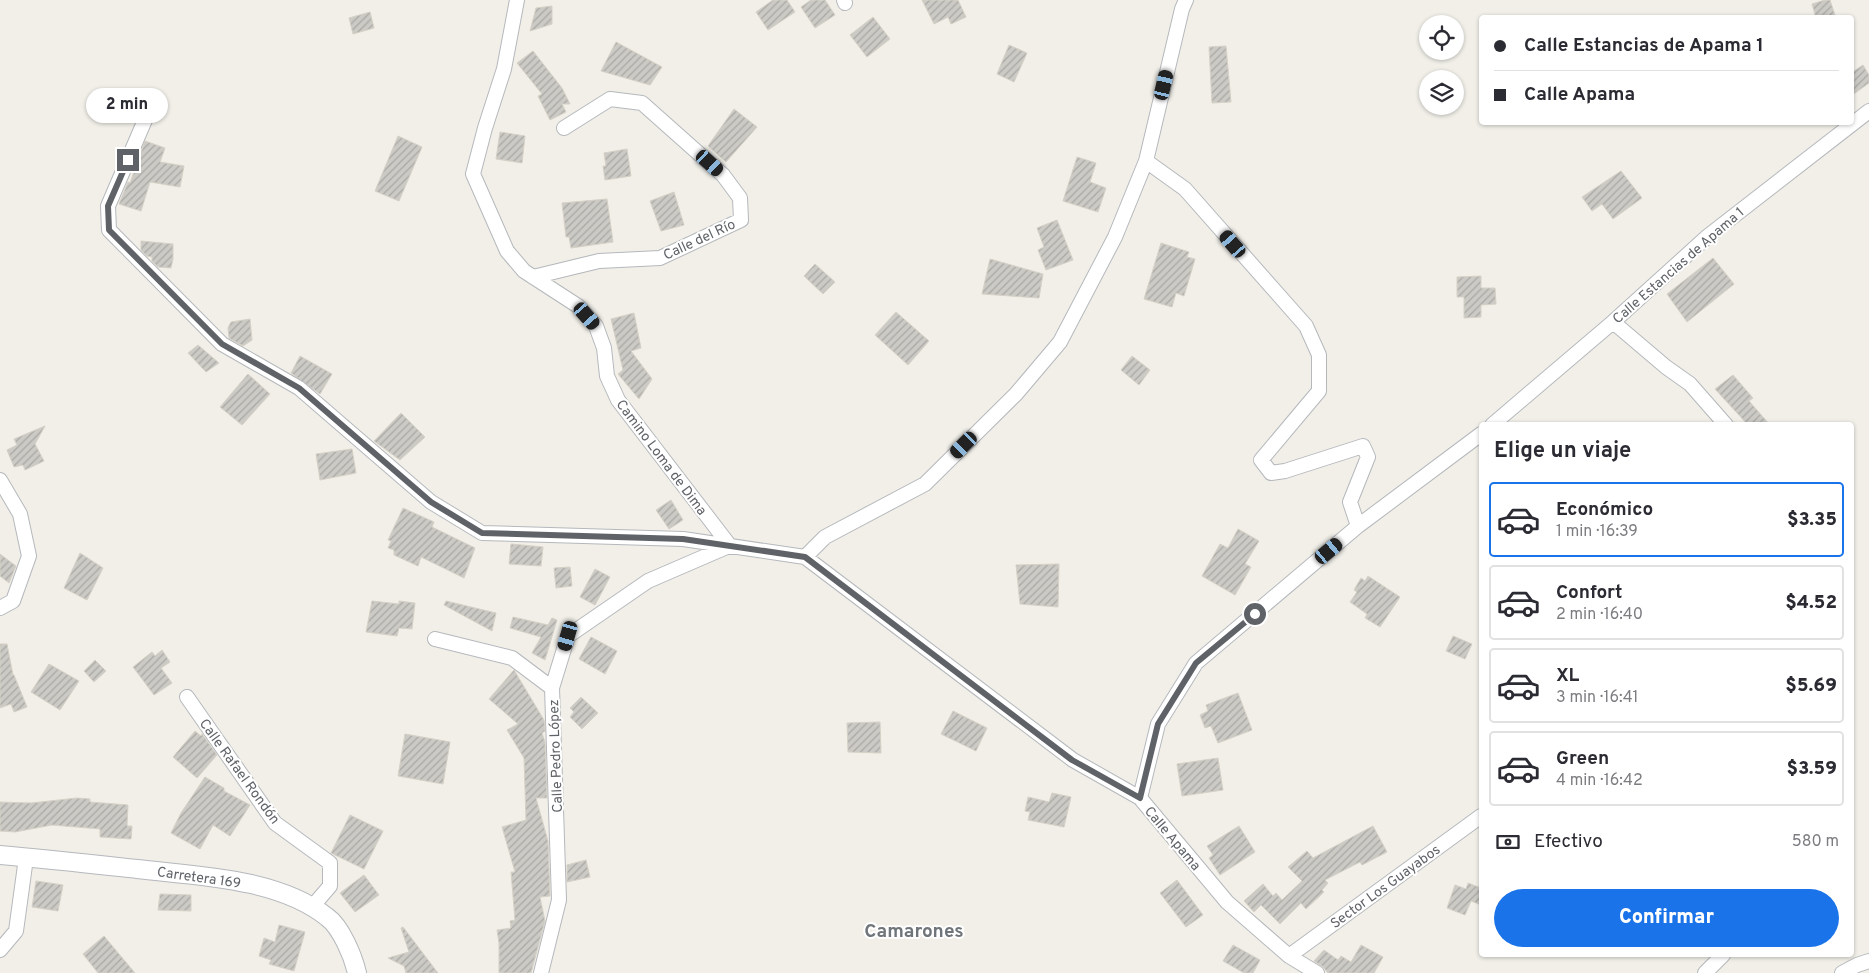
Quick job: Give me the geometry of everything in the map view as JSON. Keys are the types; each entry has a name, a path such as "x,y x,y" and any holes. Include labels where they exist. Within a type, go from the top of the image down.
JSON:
{"street":[{"name":"Camino Loma de Dima","path":"517,0 504,69 485,128 473,174 507,251 524,271 578,306 596,326 604,348 607,376 618,400 730,546"},
{"path":"805,557 825,537 925,484 1022,386 1060,342 1115,237 1146,161 1182,8 1186,0"},
{"name":"Calle del Río","path":"533,277 599,261 660,258 741,220 740,198 723,175 642,103 610,99 564,128"},
{"name":"Calle Estancias de Apama 1","path":"1854,123 1869,111"},
{"name":"Calle Apama","path":"148,113 108,206 109,230 222,344 299,388 431,502 482,533 683,539 805,557 1072,760 1140,798 1227,902 1289,956 1317,973"},
{"name":"Calle Estancias de Apama 1","path":"1496,422 1613,322 1708,236 1851,125"},
{"path":"1146,161 1185,188 1306,326 1319,355 1319,391 1261,460 1270,474 1285,472 1364,446 1368,457 1350,502 1358,526"},
{"path":"1613,322 1666,367 1690,384 1723,422"},
{"path":"1140,798 1158,724 1196,663 1358,526 1479,435"},
{"path":"0,480 20,514 29,556 13,601 0,608"},
{"name":"Calle Pedro López","path":"541,973 560,900 552,688 568,636 648,582 730,546"},
{"path":"435,639 512,658 552,688"},
{"name":"Calle Rafael Rondón","path":"187,697 275,823 330,863 330,886 312,907"},
{"name":"Sector Los Guayabos","path":"1289,956 1479,817"},
{"name":"Carretera 169","path":"0,856 199,876 262,886 312,907 329,918 347,944 357,973"},
{"path":"0,950 16,931 26,858"},
{"path":"1705,973 1722,957"},
{"path":"1842,973 1869,961"}],"building":[{"path":"773,0 787,0 795,12 768,30 756,12"},
{"path":"811,0 825,0 835,15 815,28 801,7"},
{"path":"922,0 958,0 966,17 951,24 948,17 934,24"},
{"path":"1830,0 1835,15 1815,15 1812,4"},
{"path":"552,6 552,24 530,31 536,8"},
{"path":"370,12 374,28 353,34 349,18"},
{"path":"873,17 890,39 867,57 850,35"},
{"path":"616,42 662,67 650,85 601,71"},
{"path":"1009,45 1027,53 1014,82 997,74"},
{"path":"1226,46 1231,102 1212,103 1209,47"},
{"path":"533,51 562,88 570,104 562,104 566,112 550,120 538,96 542,94 517,63"},
{"path":"1863,65 1869,75 1869,83 1854,94 1854,71"},
{"path":"734,109 757,127 726,162 708,146"},
{"path":"500,132 525,136 522,163 496,159"},
{"path":"398,136 422,147 399,201 375,191"},
{"path":"145,141 165,148 160,162 184,166 180,187 150,182 141,211 119,204 128,182 130,183"},
{"path":"627,149 631,176 605,180 603,166 606,166 604,153"},
{"path":"1077,157 1096,163 1090,182 1106,188 1098,212 1063,201"},
{"path":"1621,171 1642,198 1613,219 1602,204 1592,211 1582,197"},
{"path":"674,192 684,225 661,231 650,201"},
{"path":"607,199 613,242 571,248 569,237 566,237 562,203"},
{"path":"1057,220 1073,260 1046,270 1038,250 1044,247 1037,228"},
{"path":"141,241 173,244 171,268 158,267 152,261 152,257 147,256 141,250"},
{"path":"1161,243 1189,252 1187,257 1195,259 1184,296 1176,293 1172,307 1144,299"},
{"path":"1713,258 1734,284 1687,322 1667,294"},
{"path":"990,259 1043,274 1039,298 982,294"},
{"path":"815,264 835,282 823,294 804,276"},
{"path":"1481,276 1481,288 1495,288 1496,304 1481,305 1481,317 1464,318 1464,297 1457,297 1457,277"},
{"path":"896,312 929,341 908,365 875,335"},
{"path":"634,313 641,348 631,351 652,379 639,399 618,374 623,370 611,319"},
{"path":"250,319 252,340 243,346 229,338 228,328 231,322"},
{"path":"198,345 219,363 206,372 188,353"},
{"path":"300,356 332,374 320,394 291,373"},
{"path":"1132,356 1150,370 1139,385 1121,370"},
{"path":"248,374 270,394 242,425 220,407"},
{"path":"1733,375 1753,398 1749,401 1767,422 1745,422 1715,389"},
{"path":"401,413 425,437 400,460 374,441"},
{"path":"45,426 35,444 44,461 25,470 23,465 14,467 7,450 17,445 14,439"},
{"path":"352,449 356,473 320,480 316,454"},
{"path":"671,500 683,520 669,529 656,510"},
{"path":"403,508 434,522 432,527 475,548 464,578 421,557 418,566 394,555 394,550 388,548 391,541 388,540"},
{"path":"1238,529 1259,541 1245,564 1251,567 1235,595 1202,576 1220,544 1228,548"},
{"path":"511,544 543,547 541,566 509,564"},
{"path":"80,553 103,568 87,600 64,588"},
{"path":"0,554 16,566 9,583 0,576"},
{"path":"1059,564 1058,607 1020,604 1016,565"},
{"path":"570,567 572,586 556,588 554,568"},
{"path":"595,569 610,577 595,605 580,597"},
{"path":"1368,576 1400,597 1380,627 1365,618 1367,614 1350,602 1357,592 1354,590 1361,578 1365,581"},
{"path":"372,601 399,604 399,601 415,603 412,629 399,628 397,636 366,632"},
{"path":"446,601 496,613 492,631 444,605"},
{"path":"513,617 548,625 552,618 557,620 545,660 532,653 541,637 510,628"},
{"path":"1453,636 1472,644 1465,659 1446,651"},
{"path":"591,637 617,651 605,674 579,659"},
{"path":"0,644 7,644 13,675 27,707 14,712 11,704 0,708"},
{"path":"162,650 170,662 161,668 172,683 154,695 133,667 152,652 155,656"},
{"path":"95,660 106,671 94,682 84,671"},
{"path":"49,664 79,681 60,710 31,692"},
{"path":"514,670 544,720 545,731 542,733 545,742 547,798 536,798 548,841 550,896 540,897 545,921 531,973 499,973 497,930 511,928 510,921 515,920 511,872 515,872 502,827 526,820 524,758 507,730 518,724 489,699"},
{"path":"1238,693 1252,730 1218,743 1211,726 1205,728 1200,715 1208,711 1206,705"},
{"path":"581,697 598,713 582,729 570,717 574,712 570,708"},
{"path":"953,711 987,728 976,751 941,734"},
{"path":"880,722 881,753 848,752 847,723"},
{"path":"195,731 201,736 202,734 217,755 197,778 173,757"},
{"path":"405,734 450,742 443,784 398,776"},
{"path":"1218,758 1223,790 1182,796 1177,764"},
{"path":"205,777 224,788 224,791 250,805 230,836 213,825 200,849 171,833 181,813"},
{"path":"1052,793 1071,797 1064,827 1028,820 1030,812 1025,811 1028,797 1049,802"},
{"path":"77,798 90,799 90,802 128,805 127,826 132,826 131,839 100,837 100,829 52,825 15,832 0,831 0,802 31,803"},
{"path":"350,815 383,831 364,869 331,853"},
{"path":"1239,826 1255,852 1220,875 1209,858 1213,855 1207,846"},
{"path":"1373,826 1387,852 1362,865 1360,862 1325,880 1328,883 1322,890 1324,892 1306,909 1301,903 1280,924 1261,905 1254,912 1244,901 1263,884 1273,896 1276,893 1282,900 1302,881 1288,867 1307,851 1313,858"},
{"path":"586,860 590,877 567,882 567,865"},
{"path":"364,875 379,895 355,912 340,893"},
{"path":"1177,880 1203,915 1186,927 1160,893"},
{"path":"36,881 63,885 58,911 32,907"},
{"path":"1468,883 1479,887 1479,904 1471,901 1465,915 1447,908 1455,885 1466,889"},
{"path":"160,894 191,895 191,911 158,910"},
{"path":"279,925 305,932 294,971 269,964 271,960 259,956 264,938 275,942"},
{"path":"403,927 438,973 406,973 404,966 388,958 409,952 401,928"},
{"path":"104,936 135,973 98,973 83,954"},
{"path":"1233,945 1260,960 1253,973 1244,973 1223,961"},
{"path":"1361,945 1383,957 1374,973 1328,973 1314,961 1324,950 1338,960 1341,956 1351,962"}],"district":[{"name":"Camarones","path":"914,930"}],"route":[{"path":"128,160 108,206 109,230 222,344 299,388 431,502 482,533 683,539 805,557 1072,760 1140,798 1158,724 1196,663 1255,614"}]}
